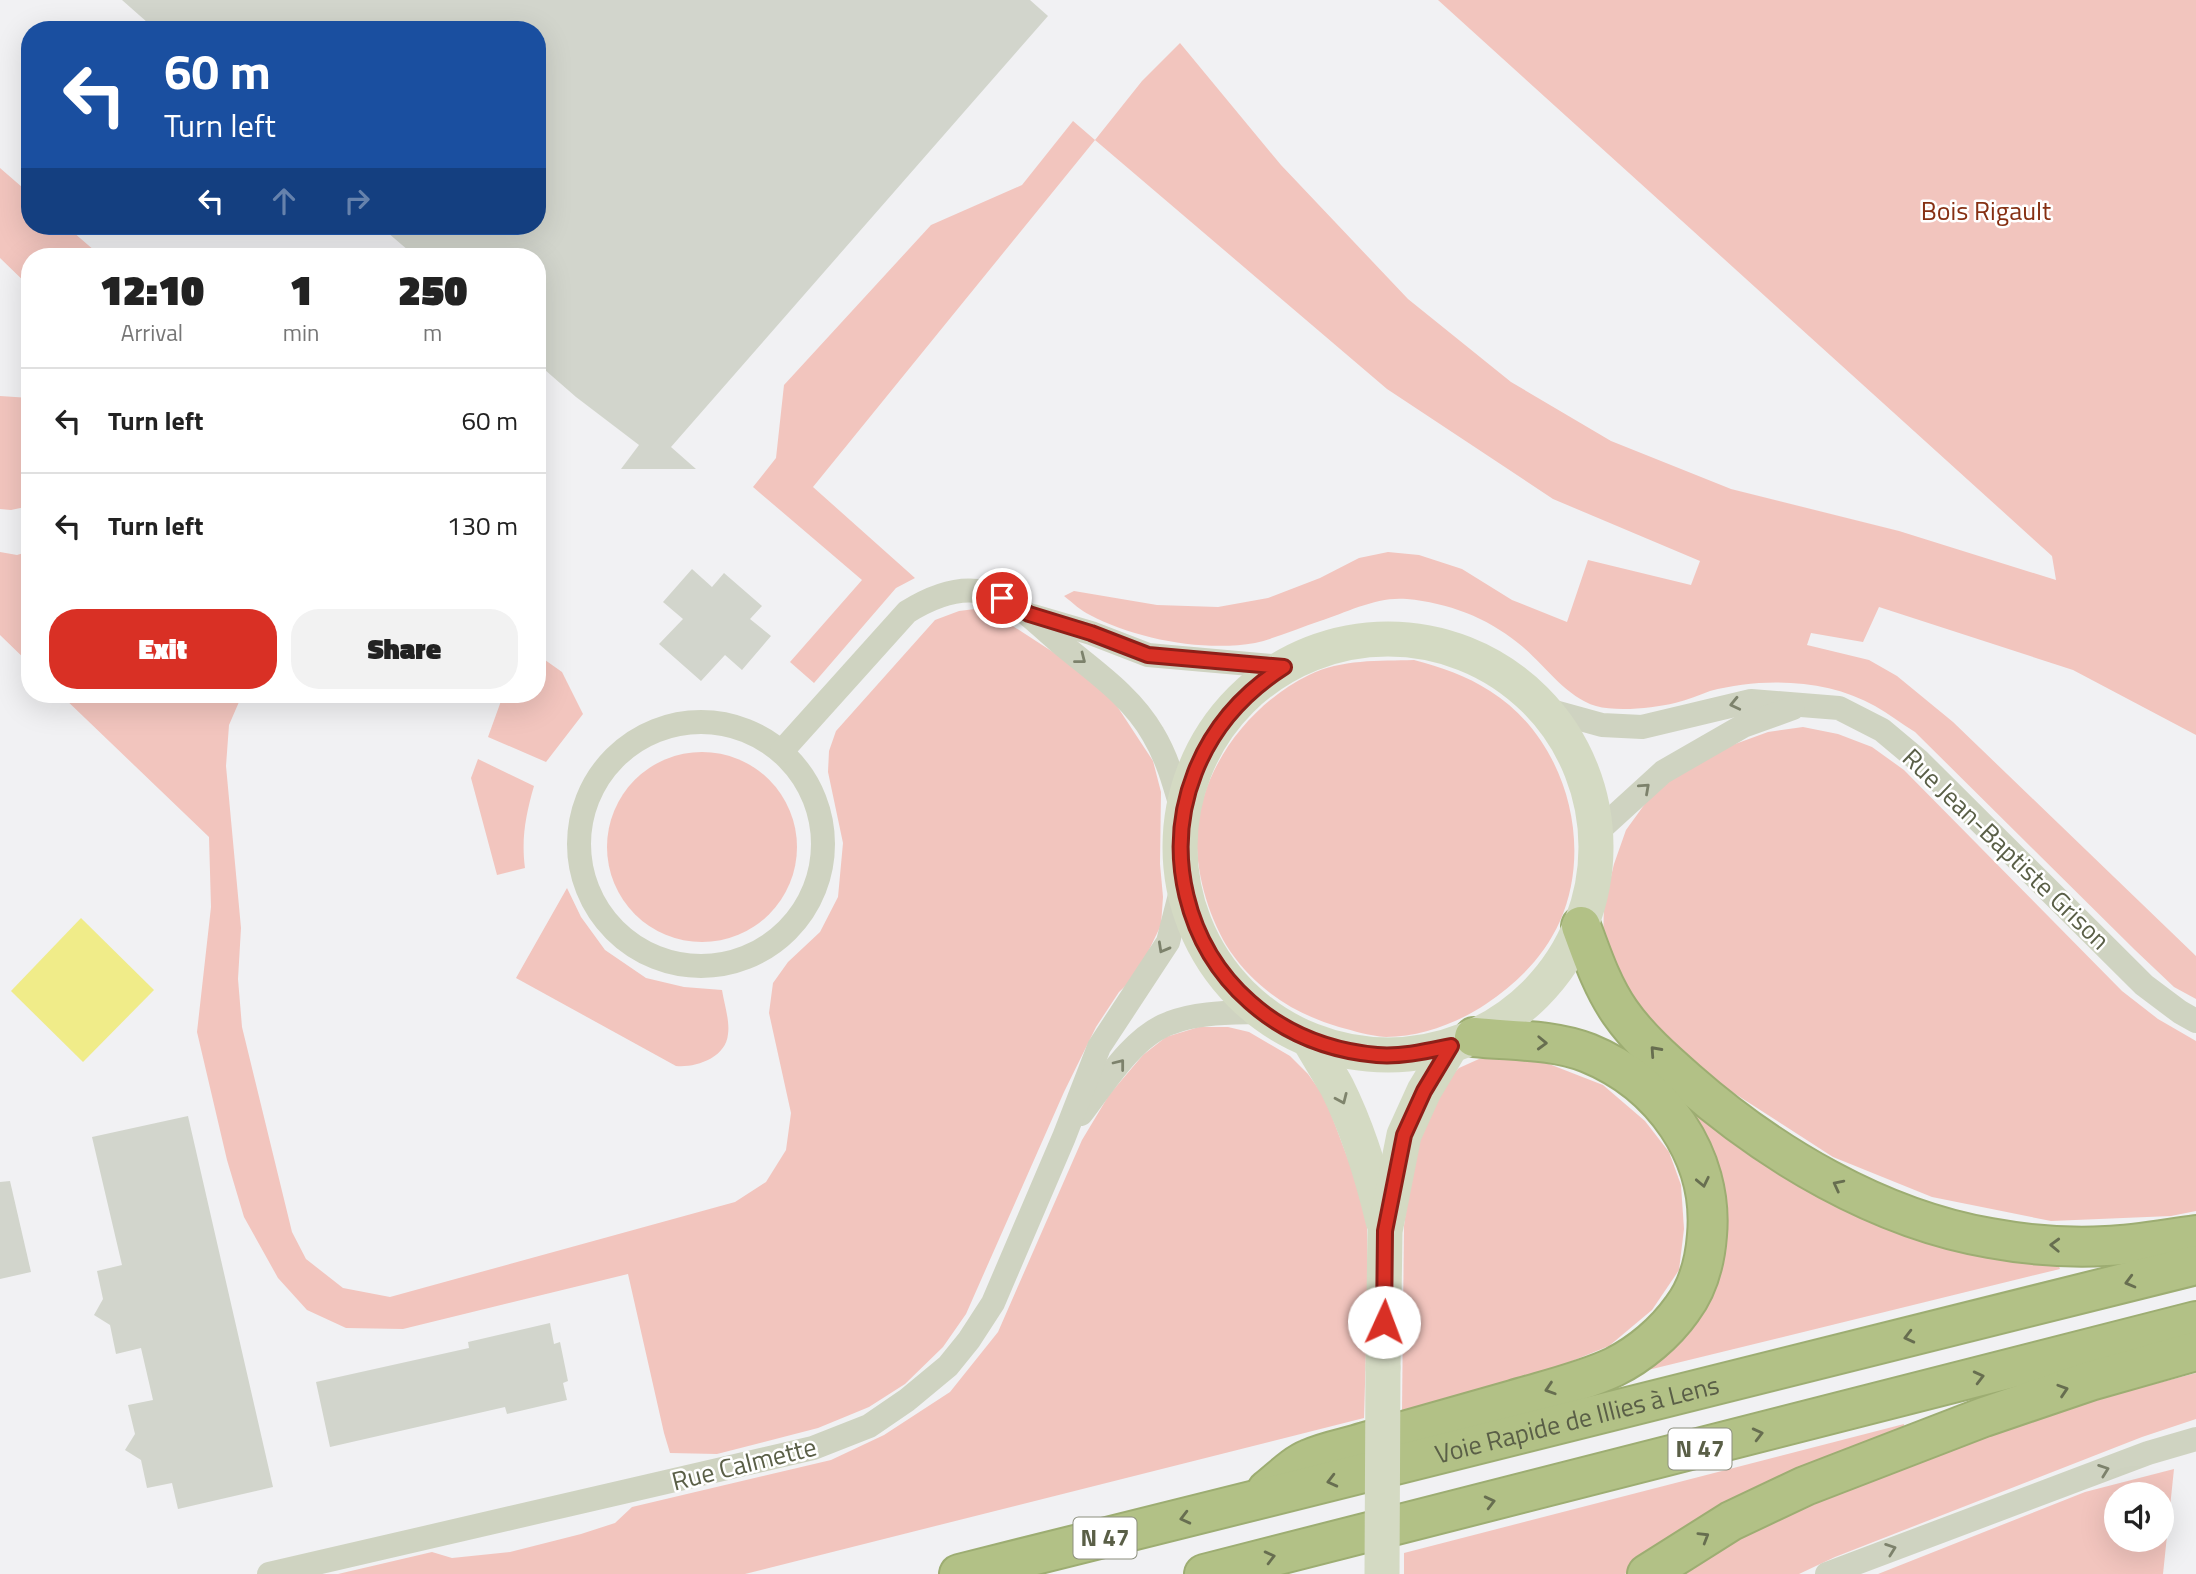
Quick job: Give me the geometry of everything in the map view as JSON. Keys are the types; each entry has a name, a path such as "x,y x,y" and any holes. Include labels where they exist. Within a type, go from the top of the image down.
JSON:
{"highway":[{"path":"1581,926 1597,972 1621,1014 1661,1059 1716,1107 1819,1175 1861,1196 1931,1223 1989,1238 2047,1245 2107,1246 2196,1235"},
{"path":"1252,1501 1308,1459 1550,1389 1615,1367 1664,1331 1684,1307 1698,1281 1705,1255 1709,1212 1702,1175 1691,1144 1675,1120 1651,1094 1620,1070 1589,1054 1556,1043 1462,1042"},
{"name":"Voie Rapide de Illies à Lens","path":"959,1574 2196,1265"},
{"name":"N 47","path":"1204,1574 2196,1321"},
{"path":"1647,1574 1731,1521 1805,1486 1984,1417 2090,1381 2196,1351"}],"street":[{"path":"782,751 907,612 927,600 952,592 977,591 1002,598 1029,614 1056,640 1099,673 1145,722 1166,758 1183,814"},
{"path":"1029,614 1091,633 1148,655 1284,667"},
{"path":"1376,640 1438,645 1470,656 1521,688 1544,709 1569,746 1578,765 1589,795 1595,834 1593,881 1581,926 1565,957 1533,996 1500,1023 1462,1042 1408,1055 1380,1055 1345,1051 1309,1040 1260,1012 1233,985 1210,955 1194,920 1183,883 1180,849 1183,814 1199,761 1211,738 1245,696 1284,667 1308,655 1345,644 1376,640"},
{"name":"Rue Jean-Baptiste Grison","path":"1544,709 1602,725 1642,727 1751,701 1839,708 1882,730 1919,761 2144,985 2196,1021"},
{"name":"Rue Jean-Baptiste Grison","path":"1595,834 1663,772 1743,726 1803,705"},
{"path":"689,721 732,724 771,742 782,751 799,768 819,806 825,846 816,888 794,926 773,945 753,957 720,966 676,965 644,954 611,928 594,904 582,874 579,831 590,790 615,755 648,732 689,721"},
{"name":"Rue Calmette","path":"269,1574 813,1448 870,1426 907,1400 947,1366 969,1340 993,1303 1099,1047 1168,942 1183,883"},
{"name":"Rue Calmette","path":"1063,1137 1134,1045 1168,1023 1209,1014 1260,1012"},
{"path":"1309,1040 1337,1087 1355,1128 1373,1181 1385,1231"},
{"path":"1382,1574 1385,1231 1404,1135 1424,1091 1462,1042"},
{"path":"1827,1574 2135,1458 2196,1439"}],"green space":[{"name":"Bois Rigault","path":"1438,0 2196,0 2196,735 2073,670 1879,607 1863,642 1811,633 1807,645 1869,660 1897,676 1953,722 2196,956 2196,999 2174,987 2135,950 1915,732 1857,697 1816,686 1773,682 1710,691 1679,702 1657,706 1605,708 1574,695 1528,651 1493,626 1452,608 1407,599 1374,602 1255,643 1214,646 1149,637 1108,623 1077,607 1064,596 1074,591 1157,605 1218,607 1268,598 1320,578 1359,558 1388,552 1419,555 1462,569 1512,600 1567,622 1588,560 1691,585 1700,561 1553,499 1387,389 1095,140 1142,81 1180,43 1281,165 1408,299 1511,382 1611,441 1731,489 1899,531 2056,580 2052,556"},
{"path":"1073,121 1095,140 813,487 915,578 896,588 814,683 790,662 862,580 753,487 776,458 784,385 931,225 1022,185"},
{"path":"0,168 21,186 21,235 76,235 92,248 21,248 21,278 0,258"},
{"path":"0,396 21,397 21,508 0,509"},
{"path":"0,552 21,554 21,655 0,635"},
{"path":"975,609 1002,619 1076,667 1113,700 1153,761 1161,792 1160,864 1163,897 1161,925 1137,975 1119,992 1096,1027 1064,1092 966,1314 943,1347 905,1384 869,1407 818,1428 717,1454 670,1453 628,1274 403,1329 346,1328 307,1310 278,1278 244,1217 227,1160 197,1032 211,907 209,837 69,703 239,703 229,725 226,766 241,928 238,979 242,1027 292,1232 306,1259 343,1288 390,1297 735,1202 766,1182 786,1150 791,1113 769,1013 773,983 788,962 820,932 838,897 843,843 828,772 829,751 836,731 935,620 959,611"},
{"path":"1414,660 1454,672 1490,691 1516,711 1537,735 1554,763 1566,794 1573,826 1574,858 1570,890 1560,921 1538,958 1519,978 1486,1004 1451,1023 1412,1035 1386,1037 1339,1027 1307,1015 1278,999 1252,978 1230,951 1210,910 1198,863 1197,833 1208,784 1219,761 1249,720 1268,702 1309,675 1334,666"},
{"path":"546,661 562,672 583,714 546,762 488,737 500,703 546,703"},
{"path":"1803,727 1838,734 1872,747 1904,770 2122,991 2158,1019 2196,1041 2196,1211 2171,1216 2051,1221 1932,1197 1833,1157 1726,1088 1644,1025 1603,941 1604,906 1626,830 1647,801 1674,775 1716,751 1768,732"},
{"path":"702,752 738,760 755,768 769,780 781,794 789,811 797,847 789,883 781,900 769,914 755,926 738,934 702,942 666,934 649,926 635,914 623,900 615,883 607,847 615,811 623,794 635,780 649,768 666,760"},
{"path":"478,759 534,786 525,826 525,868 497,875 471,778"},
{"path":"567,888 581,917 605,950 646,978 684,987 722,990 728,1018 728,1034 722,1049 716,1055 700,1063 676,1066 516,978"},
{"path":"1199,1027 1228,1027 1249,1032 1290,1056 1308,1074 1325,1098 1363,1199 1367,1227 1364,1418 745,1574 338,1574 432,1552 452,1558 510,1552 581,1534 615,1523 632,1507 831,1460 884,1435 950,1392 998,1332 1082,1140 1109,1095 1143,1055 1166,1037"},
{"path":"1500,1055 1526,1055 1603,1085 1645,1121 1669,1152 1681,1185 1684,1229 1679,1270 1652,1310 1609,1346 1550,1370 1402,1411 1404,1226 1415,1136 1443,1083 1459,1068 1479,1059"},
{"path":"1664,1088 1710,1118 2055,1257 2060,1269 1648,1370 1647,1364 1723,1213 1722,1182 1709,1141"},
{"path":"2196,1373 2196,1419 2142,1437 1835,1557 1799,1574 1666,1574 1739,1530 2038,1415"},
{"path":"1904,1424 1903,1431 1639,1564 1625,1574 1404,1574 1404,1553"},
{"path":"2174,1469 2173,1482 2124,1482"},
{"path":"2104,1487 2104,1552 2165,1552 2163,1574 1878,1574 2085,1492"}],"shaded area":[{"path":"81,918 154,990 83,1062 11,991"}],"building":[{"path":"122,0 1030,0 1048,16 671,447 696,469 621,469 639,445 546,371 546,248 406,248 390,235 546,235 546,21 146,21"},
{"path":"692,569 712,587 724,573 762,606 750,619 771,636 742,670 725,655 701,681 659,644 683,619 663,602"},
{"path":"188,1116 273,1487 178,1509 172,1483 147,1488 141,1460 125,1450 135,1434 128,1405 153,1400 141,1348 116,1354 110,1325 94,1315 103,1299 97,1271 122,1265 92,1137"},
{"path":"10,1181 31,1272 0,1279 0,1182"},
{"path":"550,1323 554,1344 560,1342 568,1381 563,1383 567,1400 507,1414 505,1407 330,1447 316,1382 469,1348 468,1342"}],"route":[{"path":"1002,598 1029,614 1091,633 1148,655 1284,667 1245,696 1211,738 1199,761 1183,814 1180,849 1183,883 1194,920 1210,955 1223,974 1260,1012 1284,1027 1309,1040 1345,1051 1380,1055 1408,1055 1451,1046 1424,1091 1404,1135 1385,1231 1384,1322"}]}
